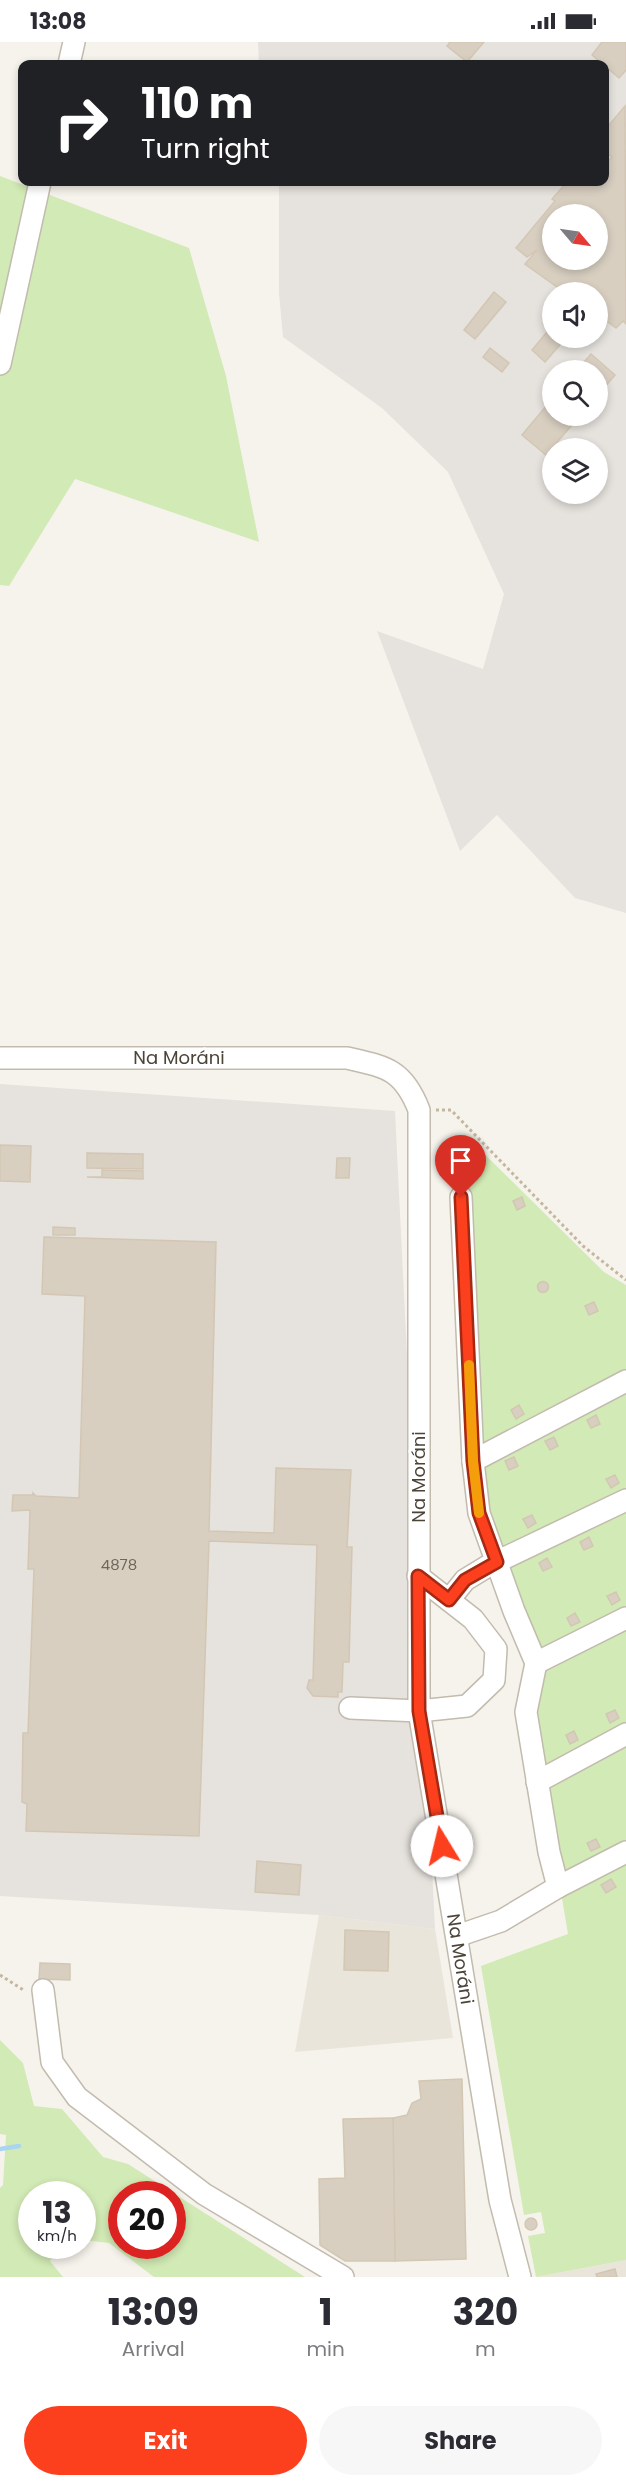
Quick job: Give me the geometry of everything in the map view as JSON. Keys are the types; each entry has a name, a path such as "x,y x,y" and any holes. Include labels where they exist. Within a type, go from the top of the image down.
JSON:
{"street":[{"path":"70,60 74,42"},
{"path":"0,364 39,186"},
{"name":"Na Moráni","path":"0,1058 346,1058 386,1067 410,1088 419,1110 419,1711 500,2200 519,2277"},
{"path":"461,1197 473,1461 479,1513 514,1611 536,1663 526,1712 558,1887"},
{"path":"473,1461 626,1381"},
{"path":"449,1600 465,1580 497,1562 626,1500"},
{"path":"350,1708 419,1711 467,1706 494,1680 496,1650 473,1619 418,1576"},
{"path":"536,1663 626,1618"},
{"path":"537,1782 626,1734"},
{"path":"457,1936 501,1921 558,1887 626,1852"},
{"path":"44,1996 52,2062 77,2097 204,2194 343,2277"}],"path":[{"path":"419,1110 452,1110 583,1246 626,1280"},
{"path":"0,1975 44,1996"}],"shaded area":[{"path":"258,42 626,42 626,913 575,898 497,815 460,851 377,631 483,669 504,594 448,472 382,408 283,337 279,293 279,186 609,186 609,60 259,60"},
{"path":"0,1084 395,1111 435,1929 319,1915 0,1896"},
{"path":"319,1915 435,1929 453,2038 295,2052"},
{"path":"626,2260 626,2277 536,2277"}],"green space":[{"path":"0,176 18,183 18,186 26,186 189,248 226,376 259,542 75,479 9,586 0,585"},
{"path":"464,1134 604,1272 626,1285 626,2260 536,2277 528,2236 545,2233 541,2212 524,2215 481,1966 568,1934 531,1715 540,1658 481,1508 461,1139"},
{"path":"0,2040 23,2063 34,2106 62,2109 103,2157 128,2164 155,2181 108,2181 108,2243 96,2242 96,2181 18,2181 18,2259 52,2259 50,2261 63,2277 0,2277 0,2188 3,2185 6,2135 0,2134"},
{"path":"186,2201 305,2277 154,2277 130,2259 186,2259"}],"building":[{"path":"450,42 484,42 469,60 464,60 447,46"},
{"path":"602,42 626,42 626,70 619,78 609,69 609,60 598,60 592,55"},
{"path":"625,106 626,324 623,321 616,328 608,322 608,282 550,282 525,264 537,250 527,257 516,248 542,217 542,270 608,270 608,204 553,204 555,201 552,199 563,186 609,186 609,160 612,157 609,155 609,125"},
{"path":"494,292 506,302 475,339 464,330"},
{"path":"542,338 542,348 557,348 547,360 543,360 532,350"},
{"path":"490,348 509,363 502,372 483,357"},
{"path":"591,354 598,360 586,360"},
{"path":"608,369 615,375 608,383"},
{"path":"542,411 542,426 571,426 561,438 542,438 542,452 522,435"},
{"path":"0,1145 31,1146 30,1182 0,1181"},
{"path":"87,1153 143,1154 143,1169 87,1168"},
{"path":"337,1158 350,1158 349,1178 336,1178"},
{"path":"102,1170 143,1171 143,1179 87,1177 102,1177"},
{"path":"522,1197 525,1206 517,1210 513,1201"},
{"path":"53,1227 75,1228 75,1235 53,1235"},
{"path":"44,1237 216,1242 209,1531 274,1533 276,1468 351,1470 347,1547 352,1547 349,1662 343,1662 342,1692 338,1692 338,1697 313,1696 307,1688 309,1680 313,1680 317,1545 209,1541 199,1836 26,1831 27,1804 22,1802 23,1733 28,1733 34,1569 28,1569 30,1510 12,1511 13,1495 33,1495 33,1493 36,1496 79,1498 85,1296 42,1294"},
{"path":"543,1281 549,1287 543,1293 537,1287"},
{"path":"594,1302 598,1311 589,1315 585,1306"},
{"path":"519,1405 524,1414 516,1419 511,1410"},
{"path":"596,1415 600,1424 591,1428 587,1420"},
{"path":"554,1437 558,1446 550,1450 545,1441"},
{"path":"514,1457 518,1466 509,1470 505,1461"},
{"path":"615,1475 619,1483 611,1488 606,1479"},
{"path":"532,1515 536,1523 528,1528 523,1519"},
{"path":"589,1537 593,1546 584,1550 580,1542"},
{"path":"547,1558 552,1567 543,1571 539,1563"},
{"path":"616,1592 620,1600 612,1605 607,1596"},
{"path":"575,1613 580,1622 571,1626 567,1618"},
{"path":"615,1710 619,1718 610,1723 606,1714"},
{"path":"574,1731 578,1740 570,1744 566,1735"},
{"path":"596,1839 600,1847 591,1851 587,1843"},
{"path":"257,1861 301,1865 299,1895 255,1892"},
{"path":"611,1879 616,1887 606,1893 601,1885"},
{"path":"345,1930 389,1932 388,1971 344,1970"},
{"path":"40,1963 70,1964 70,1980 39,1979"},
{"path":"462,2079 466,2259 395,2261 393,2118 407,2115 412,2103 421,2099 419,2081"},
{"path":"393,2118 395,2261 345,2261 320,2245 319,2179 345,2178 343,2119"},
{"path":"533,2218 536,2219 536,2229 529,2230 526,2229 525,2222 526,2219"},
{"path":"615,2269 617,2277 597,2277 596,2274"}],"waterway":[{"path":"0,2149 19,2146"}],"slow traffic":[{"path":"469,1365 473,1461 479,1513"}],"route":[{"path":"442,1846 419,1711 418,1576 449,1600 465,1580 497,1562 479,1513 473,1461 461,1197"}]}
